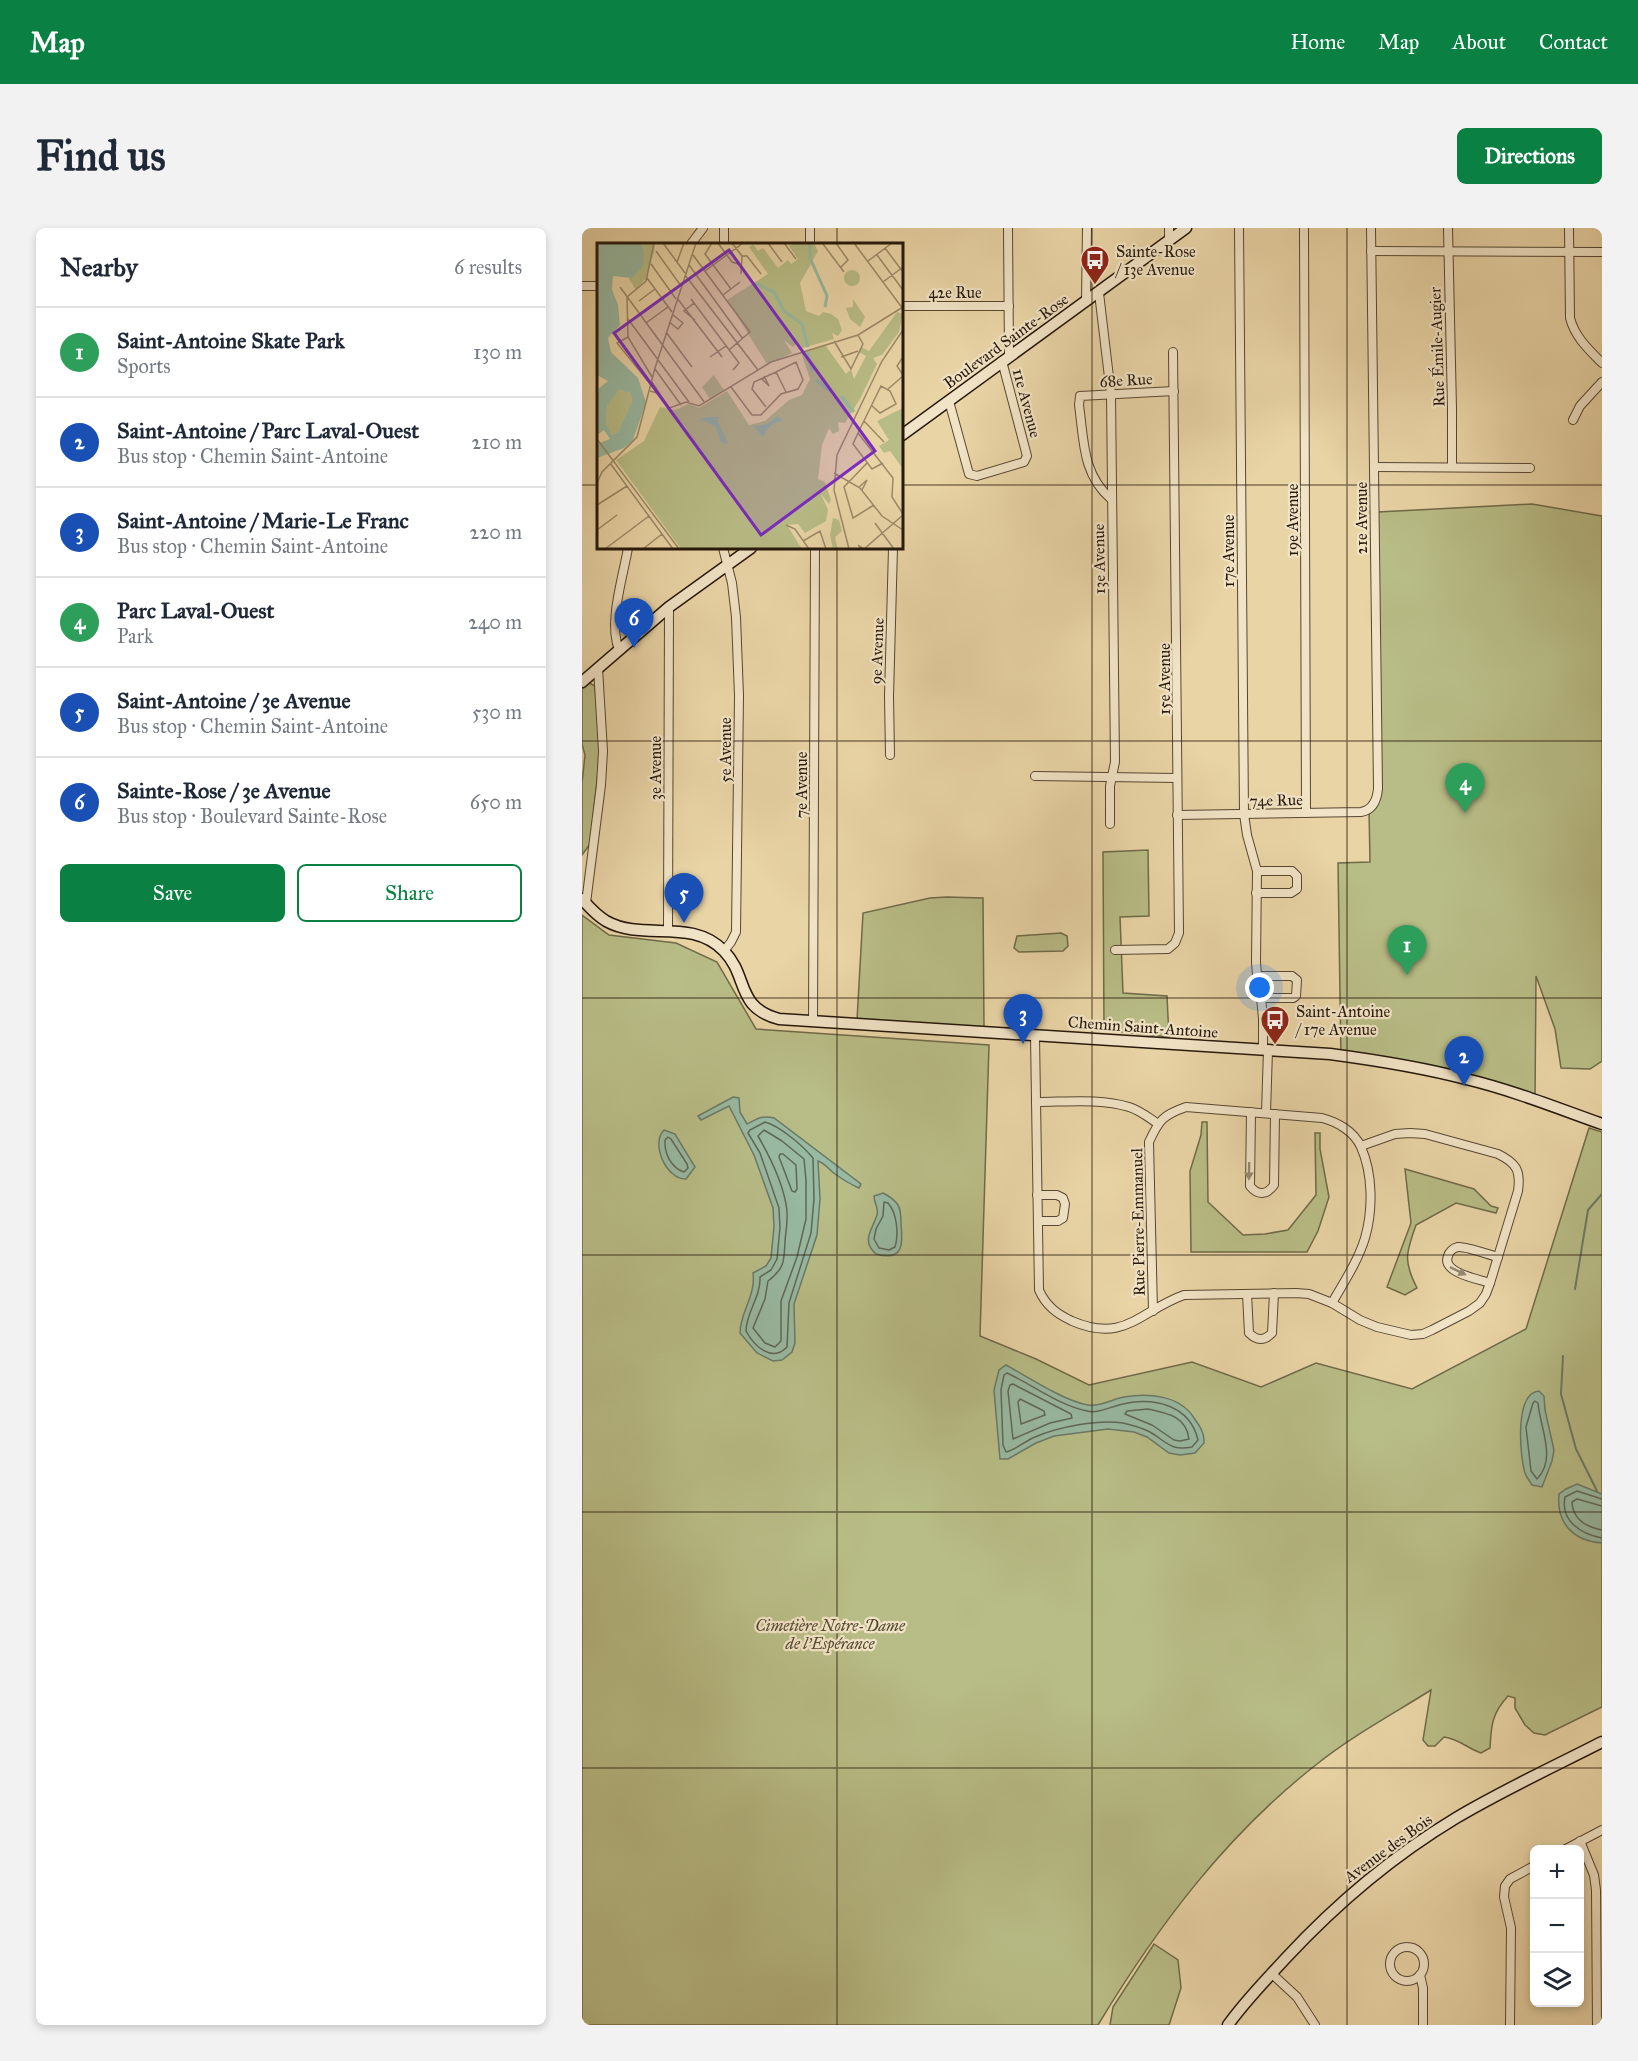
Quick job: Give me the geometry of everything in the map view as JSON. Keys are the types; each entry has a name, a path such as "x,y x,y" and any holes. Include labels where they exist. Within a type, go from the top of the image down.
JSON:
{"street":[{"path":"692,243 703,228"},
{"name":"11e Avenue","path":"949,401 969,474 976,476 1024,462 1027,456 1006,358 1009,306 1008,228"},
{"path":"1086,301 1087,228"},
{"path":"1169,228 1169,240"},
{"name":"Boulevard Sainte-Rose","path":"903,434 1186,228"},
{"name":"17e Avenue","path":"1239,228 1244,814 1246,835 1257,871 1257,976 1263,1018 1266,1113"},
{"name":"19e Avenue","path":"1304,228 1306,813"},
{"name":"21e Avenue","path":"1371,228 1378,789 1376,801 1372,806"},
{"name":"Rue Émile-Augier","path":"1448,228 1452,466"},
{"path":"1569,228 1569,310 1572,329 1583,345 1602,363"},
{"path":"1371,250 1602,252"},
{"name":"13e Avenue","path":"1099,293 1111,394 1114,741 1110,786 1110,824"},
{"name":"42e Rue","path":"903,306 1009,306"},
{"name":"15e Avenue","path":"1115,950 1168,949 1178,938 1173,352"},
{"path":"1573,420 1580,406 1602,382"},
{"name":"68e Rue","path":"1111,499 1100,489 1087,465 1079,405 1080,396 1174,391"},
{"path":"1374,467 1530,468"},
{"path":"619,650 614,638 615,624 628,549"},
{"name":"5e Avenue","path":"723,549 732,583 736,617 739,696 738,908 736,932 724,951"},
{"path":"582,682 669,607 750,549"},
{"name":"7e Avenue","path":"813,1022 815,549"},
{"name":"9e Avenue","path":"890,754 889,696 893,549"},
{"name":"3e Avenue","path":"668,930 669,607"},
{"path":"584,901 586,866 601,785 603,751 598,668"},
{"path":"1035,776 1177,778"},
{"name":"74e Rue","path":"1177,815 1362,812 1372,806"},
{"path":"1256,893 1291,893 1297,889 1297,876 1292,871 1257,871"},
{"name":"Chemin Saint-Antoine","path":"584,901 595,913 615,925 642,931 668,930 695,933 708,939 724,951 735,967 750,1002 756,1009 779,1019 1330,1054 1466,1079 1602,1124"},
{"path":"1257,976 1292,976 1297,980 1298,991 1293,998 1261,998"},
{"path":"1035,1036 1039,1290 1044,1301 1052,1309 1075,1322 1102,1329 1129,1325 1173,1299 1196,1293 1309,1294 1360,1320 1401,1334 1423,1334 1469,1311 1480,1303 1491,1283 1518,1191 1520,1177 1516,1167 1508,1159 1497,1154 1410,1132 1395,1134 1361,1146"},
{"path":"1036,1102 1112,1104 1134,1109 1157,1123 1170,1113 1186,1107 1322,1118 1334,1121 1352,1134 1361,1146 1369,1180 1369,1219 1361,1250 1332,1304"},
{"path":"1251,1112 1250,1186 1255,1192 1262,1194 1274,1185 1275,1114"},
{"name":"Rue Pierre-Emmanuel","path":"1153,1311 1149,1142 1157,1123"},
{"path":"1037,1195 1057,1196 1063,1198 1065,1204 1063,1218 1058,1221 1038,1221"},
{"path":"1491,1283 1449,1268 1448,1255 1452,1249 1459,1247 1498,1257"},
{"path":"1247,1294 1249,1333 1261,1340 1272,1333 1274,1293"},
{"name":"Avenue des Bois","path":"1228,2025 1272,1973 1361,1884 1408,1849 1468,1811 1602,1742"},
{"path":"1573,1845 1602,1830"},
{"path":"1580,1841 1594,1875 1596,1890 1597,2025"},
{"path":"1510,2025 1511,1928 1504,1897 1505,1886 1510,1879 1530,1868"},
{"path":"1420,1975 1410,1981 1395,1976 1390,1966 1392,1955 1401,1948 1412,1948 1417,1950 1423,1959 1423,1970 1420,1975 1423,1988 1423,2025"},
{"path":"1272,1973 1297,1997 1315,2025"}],"green space":[{"path":"1532,504 1602,516 1602,1061 1590,1069 1561,1068 1555,1029 1536,976 1535,1100 1466,1079 1341,1060 1338,863 1370,862 1369,809 1377,801 1378,512"},
{"path":"589,683 595,686 600,754 590,844 582,855 582,783 585,755 582,744 582,689"},
{"path":"1148,850 1149,916 1120,917 1123,993 1167,996 1169,1037 1104,1030 1103,852"},
{"path":"930,898 983,898 984,1027 857,1020 863,913"},
{"name":"Cimetière Notre-Dame de l'Espérance","path":"582,915 609,935 676,943 717,962 756,1029 989,1045 980,1336 1036,1359 1089,1385 1192,1362 1261,1387 1316,1363 1412,1389 1526,1329 1589,1128 1602,1132 1602,1707 1545,1735 1534,1733 1525,1725 1515,1708 1515,1698 1508,1696 1493,1720 1490,1748 1481,1753 1449,1738 1444,1737 1435,1746 1428,1746 1423,1740 1431,1690 1358,1735 1317,1764 1284,1792 1223,1852 1169,1918 1098,2025 582,2025"},
{"path":"1061,933 1067,936 1068,946 1063,951 1019,952 1014,948 1017,936"},
{"path":"1202,1122 1207,1122 1208,1202 1243,1235 1288,1230 1316,1195 1315,1133 1320,1133 1320,1149 1329,1197 1318,1231 1307,1252 1191,1252 1190,1171 1201,1135"},
{"path":"1405,1169 1474,1189 1491,1206 1498,1208 1496,1213 1456,1203 1416,1225 1408,1250 1408,1264 1417,1288 1405,1295 1387,1287 1411,1223"},
{"path":"1154,1944 1178,1960 1181,1988 1169,2025 1110,2025 1113,2007"}],"water":[{"path":"733,1097 739,1098 740,1112 747,1124 763,1117 774,1118 861,1184 859,1188 852,1185 818,1161 820,1199 817,1235 794,1304 795,1343 792,1352 782,1360 773,1361 757,1353 740,1333 742,1318 752,1289 753,1273 766,1266 771,1258 773,1208 754,1155 729,1106 701,1120 698,1116"},
{"path":"664,1130 675,1134 695,1167 686,1179 673,1174 663,1160 659,1144"},
{"path":"883,1193 899,1207 902,1238 897,1253 885,1256 876,1254 868,1240 877,1215 874,1196"},
{"path":"1006,1365 1057,1394 1078,1403 1097,1405 1120,1398 1143,1395 1172,1400 1188,1410 1200,1426 1204,1443 1195,1453 1180,1455 1169,1453 1147,1437 1134,1432 1108,1429 1054,1436 1008,1459 1000,1459 994,1390 999,1370"},
{"path":"1539,1391 1544,1396 1554,1450 1542,1487 1532,1485 1526,1474 1521,1440 1522,1413 1526,1402 1531,1394"},
{"path":"1577,1484 1602,1494 1602,1543 1592,1542 1575,1535 1564,1522 1559,1505 1559,1494"}],"waterway":[{"path":"1575,1289 1588,1210 1602,1194"},
{"path":"1563,1356 1561,1394 1576,1449 1597,1491"}],"place":[{"name":"Sainte-Rose / 13e Avenue","path":"1095,286"},
{"name":"Sainte-Rose / 3e Avenue","path":"634,648"},
{"name":"Parc Laval-Ouest","path":"1465,813"},
{"name":"Saint-Antoine / 3e Avenue","path":"684,923"},
{"name":"Saint-Antoine Skate Park","path":"1407,975"},
{"name":"Saint-Antoine / Marie-Le Franc","path":"1023,1044"},
{"name":"Saint-Antoine / 17e Avenue","path":"1275,1046"},
{"name":"Saint-Antoine / Parc Laval-Ouest","path":"1464,1086"}]}
